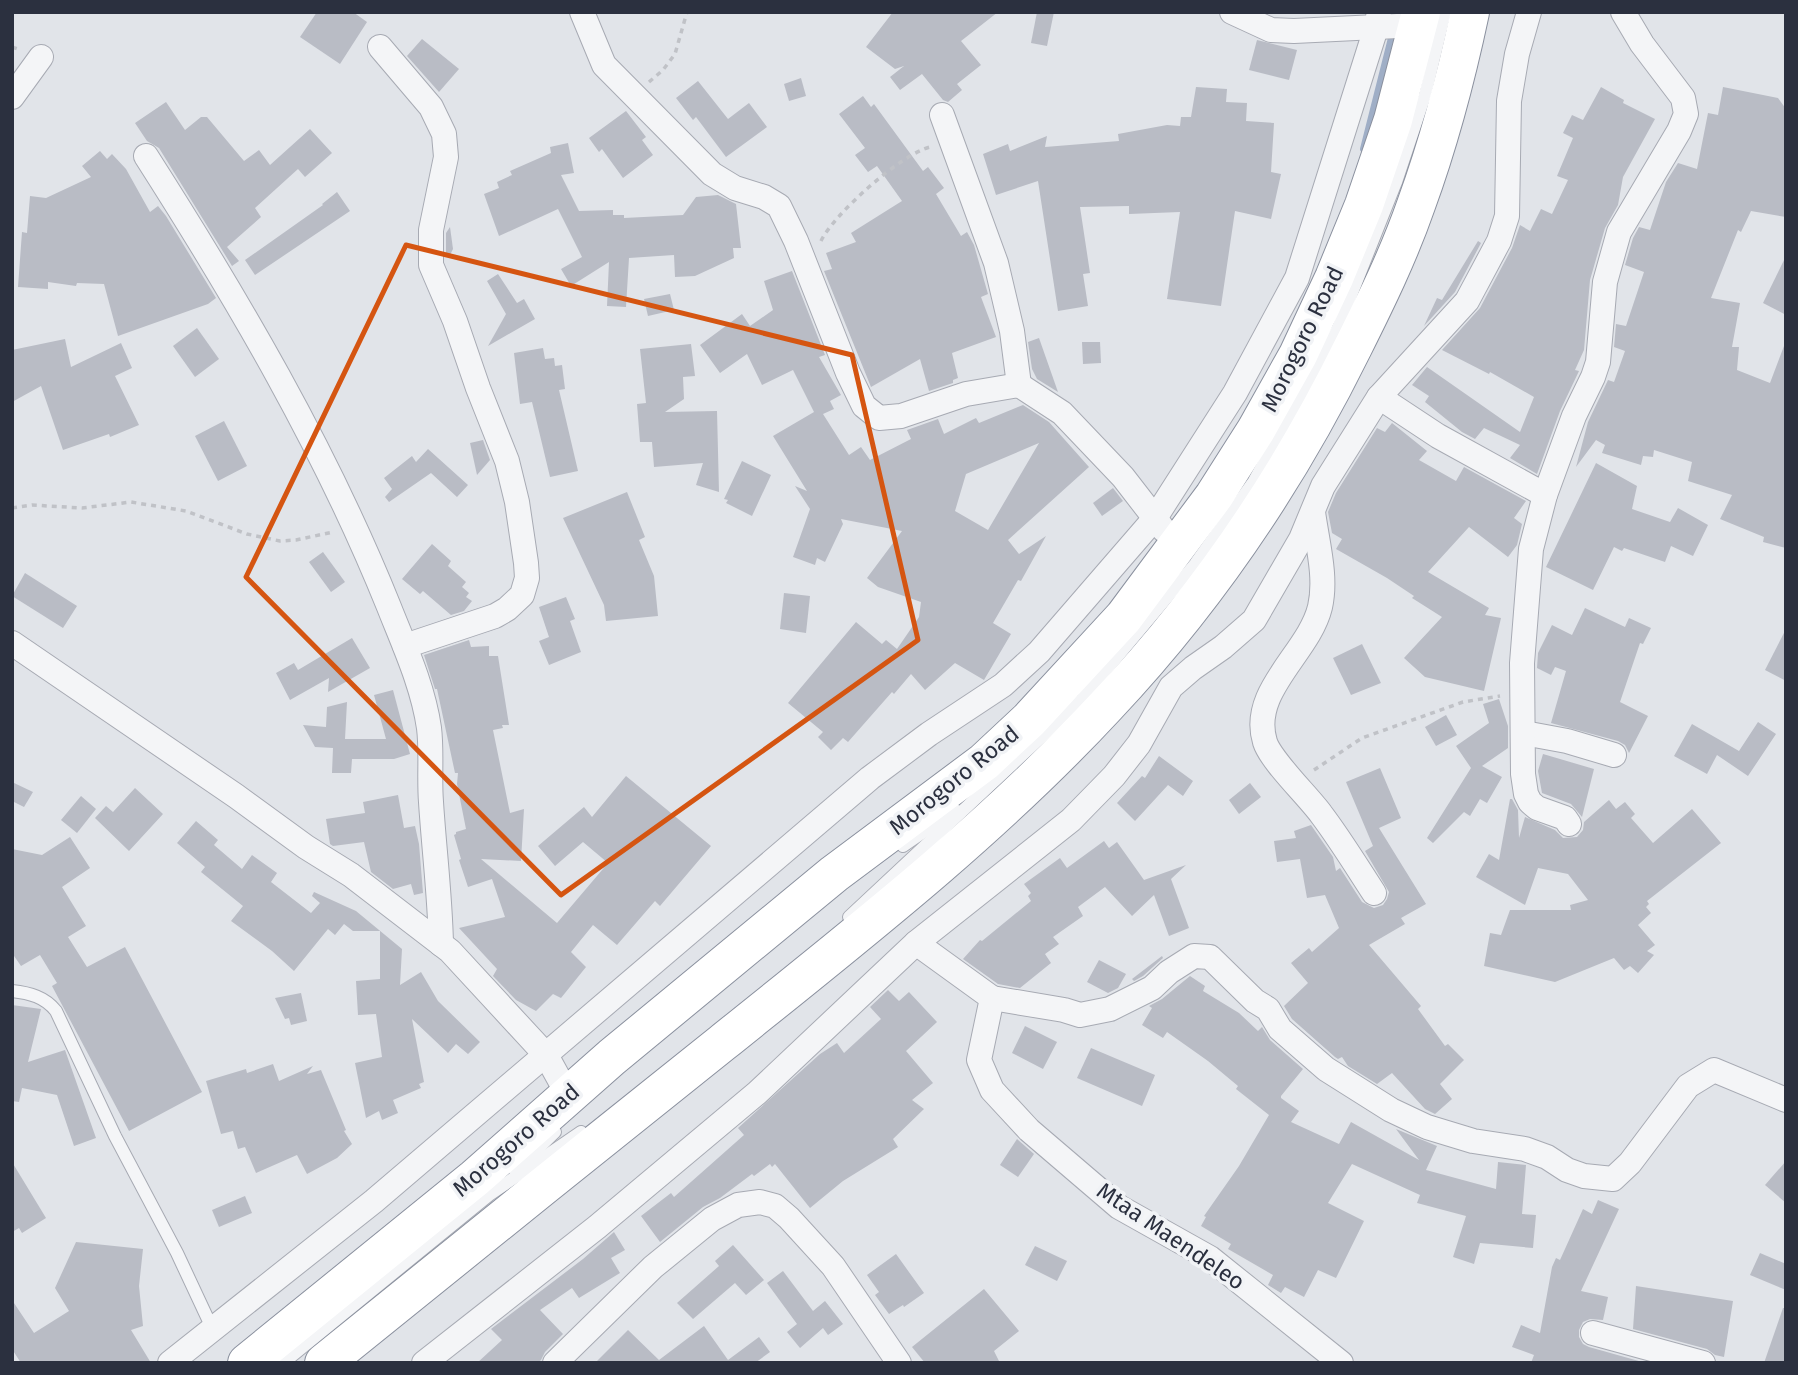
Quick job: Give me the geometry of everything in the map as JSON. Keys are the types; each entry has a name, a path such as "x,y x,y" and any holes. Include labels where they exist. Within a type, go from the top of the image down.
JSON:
{"highway":[{"name":"Morogoro Road","path":"247,1363 475,1178 567,1108 834,874 984,762 1029,720 1116,626 1166,533 1214,496 1256,430 1298,355 1329,289 1364,205 1394,120 1439,18"},
{"name":"Morogoro Road","path":"324,1363 887,910 1042,771 1105,708 1164,642 1222,569 1268,502 1311,430 1377,299 1415,208 1439,138 1439,18"}],"street":[{"path":"582,12 604,65 712,174 736,188 764,197 779,206 864,406 879,418 901,416 966,394 1019,385 1062,414 1123,477 1166,533"},
{"path":"1232,12 1271,30 1378,20 1439,18"},
{"path":"441,1359 758,1093 916,943 1054,835 1114,776 1139,744 1171,687 1223,648 1254,620 1292,556 1323,486 1379,397 1467,301 1499,241 1507,216 1509,101 1517,54 1530,12"},
{"path":"1569,824 1559,815 1537,808 1530,802 1523,774 1522,663 1531,549 1545,495 1574,416 1598,362 1605,282 1619,232 1679,131 1686,114 1684,98 1642,44 1623,12"},
{"path":"170,1363 373,1201 870,778 929,734 1003,685 1166,533 1235,393 1297,278 1378,20"},
{"path":"380,47 431,107 444,134 446,157 432,230 431,265 455,321 507,461 517,502 527,578 519,599 501,613 405,646"},
{"path":"12,97 41,57"},
{"path":"942,115 996,263 1012,331 1019,385"},
{"path":"146,156 222,276 315,443 355,525 405,646 429,727 441,944"},
{"path":"1379,397 1438,436 1545,495"},
{"path":"1313,511 1323,583 1320,608 1304,643 1276,683 1266,703 1263,725 1266,744 1320,813 1374,894"},
{"path":"12,643 306,847 351,875 441,944 545,1055 567,1108"},
{"path":"1524,733 1567,741 1614,755"},
{"path":"916,943 992,998 1080,1015 1110,1009 1152,988 1169,972 1194,956 1210,957 1268,1009 1280,1029 1317,1061 1391,1110 1427,1127 1474,1141 1525,1149 1584,1176 1613,1179 1630,1163 1688,1086 1714,1070 1786,1100"},
{"name":"Mtaa Maendeleo","path":"992,998 979,1060 992,1090 1029,1130 1119,1207 1210,1258 1341,1363"},
{"path":"555,1363 653,1266 712,1219 738,1205 761,1202 775,1206 789,1218 832,1266 899,1363"},
{"path":"1593,1333 1703,1363"}],"lane":[{"name":"Morogoro Road","path":"835,929 1081,700 1195,564 1254,481 1338,328 1396,182 1425,95 1439,18"},
{"name":"Morogoro Road","path":"892,853 992,784"},
{"path":"629,1060 740,969"},
{"path":"12,991 27,992 48,1002 56,1011 115,1136 177,1253 212,1330"},
{"name":"Morogoro Road","path":"489,1195 567,1108"},
{"name":"Morogoro Road","path":"283,1363 489,1195 591,1125"}],"path":[{"path":"636,96 675,54 687,12"},
{"path":"807,267 825,231 839,215 904,159 916,150 931,147 956,150"},
{"path":"12,508 32,505 82,508 131,502 149,504 193,513 247,534 280,541 318,536 355,525"},
{"path":"1295,783 1362,738 1463,702 1522,692"}],"highlighted area":[{"path":"406,245 852,355 918,640 561,895 246,577"}],"building":[{"path":"317,12 353,12 367,22 340,64 300,37"},
{"path":"893,12 998,12 961,41 981,65 957,84 962,90 948,102 943,100 922,74 900,90 890,77 904,66 895,69 866,47"},
{"path":"1037,12 1054,12 1047,46 1031,43"},
{"path":"422,39 459,69 439,92 407,56"},
{"path":"1257,40 1297,50 1289,80 1249,70"},
{"path":"801,78 806,96 789,101 784,84"},
{"path":"698,81 728,119 749,103 767,127 726,157 696,117 693,120 676,98"},
{"path":"1196,87 1227,89 1226,102 1247,103 1246,121 1274,123 1271,172 1281,174 1271,219 1235,211 1221,306 1167,299 1180,212 1129,214 1129,206 1080,207 1090,273 1083,274 1088,306 1058,311 1038,181 996,195 983,154 1008,144 1010,151 1047,136 1045,147 1119,141 1118,134 1167,125 1180,126 1181,117 1191,117"},
{"path":"1601,87 1624,100 1623,103 1655,119 1623,177 1618,205 1605,228 1590,280 1584,350 1575,370 1579,371 1560,411 1537,474 1510,458 1520,445 1484,428 1475,439 1462,432 1425,402 1429,396 1412,385 1427,367 1520,432 1534,397 1490,372 1489,374 1442,350 1480,308 1512,248 1520,225 1530,231 1541,209 1552,214 1568,180 1557,176 1573,138 1563,133 1572,115 1583,120"},
{"path":"1723,87 1778,98 1786,109 1786,217 1751,211 1741,232 1738,230 1711,298 1740,303 1732,347 1739,347 1737,370 1770,383 1786,346 1786,548 1763,542 1764,537 1720,519 1732,495 1688,481 1692,462 1654,450 1653,457 1643,456 1641,465 1602,453 1605,445 1596,440 1576,467 1588,422 1608,380 1614,382 1625,351 1614,347 1616,324 1626,326 1644,272 1625,265 1633,238 1639,227 1650,230 1666,182 1678,163 1697,169 1708,113 1718,115"},
{"path":"863,96 871,107 874,104 923,171 928,167 944,188 936,194 961,236 967,232 974,245 988,294 981,297 996,337 952,353 958,378 953,380 953,383 929,391 920,359 871,387 824,271 832,269 826,253 856,242 851,233 902,201 877,166 868,172 855,155 865,148 839,114"},
{"path":"166,102 185,130 201,117 207,117 244,161 259,150 270,165 310,129 332,153 305,177 298,169 255,208 261,217 227,247 239,261 232,266 159,148 147,141 135,123"},
{"path":"626,111 646,137 642,140 653,155 623,178 602,149 599,152 589,138"},
{"path":"568,143 574,173 561,175 579,211 613,210 613,215 624,215 624,218 683,215 696,197 718,195 736,204 741,248 733,248 734,258 695,276 675,277 674,255 629,258 626,307 607,306 609,262 571,286 561,269 582,257 558,209 499,236 484,194 499,188 497,182 512,175 510,171 551,153 550,147"},
{"path":"100,151 107,159 112,154 126,169 150,212 158,206 166,216 216,298 208,304 118,336 104,284 77,283 76,286 48,282 48,289 18,287 22,232 27,233 30,196 46,198 91,177 82,166"},
{"path":"337,192 350,211 255,275 245,260 323,205"},
{"path":"450,227 453,249 446,257 446,233"},
{"path":"1478,241 1481,243 1455,292 1424,326 1437,298 1442,300"},
{"path":"1786,256 1786,315 1763,303"},
{"path":"792,271 825,355 819,357 841,395 830,401 834,409 823,414 849,455 861,447 870,460 911,439 907,430 938,419 944,434 976,418 979,423 1023,405 1049,422 1089,467 1008,540 1019,554 1046,536 993,623 1011,634 984,680 955,663 925,690 911,674 848,742 843,738 831,750 818,737 823,732 788,703 856,622 882,644 886,640 897,649 919,617 921,602 878,587 867,578 902,531 841,519 843,524 825,562 817,558 815,565 793,557 810,509 795,486 807,491 773,436 814,412 793,370 762,385 747,354 720,373 700,345 742,314 750,326 773,310 764,281","holes":["1039,443 988,530 955,511 966,474"]},
{"path":"498,274 517,303 524,299 535,319 488,346 506,314 487,281"},
{"path":"670,294 674,310 648,316 644,299"},
{"path":"197,328 219,359 195,377 173,346"},
{"path":"1039,338 1058,392 1037,379 1032,369 1028,342"},
{"path":"65,339 71,367 121,343 132,368 115,376 139,425 110,437 109,434 63,450 41,386 12,402 12,350"},
{"path":"1082,342 1100,342 1101,363 1083,364"},
{"path":"691,344 695,376 683,377 684,399 665,412 717,411 719,492 696,485 703,463 654,467 652,442 640,442 637,404 646,403 640,349"},
{"path":"543,348 545,359 554,358 555,366 562,365 565,389 559,390 578,471 550,477 532,402 520,404 514,353"},
{"path":"224,421 247,466 218,481 195,436"},
{"path":"1392,423 1427,451 1419,460 1456,481 1464,467 1526,501 1514,518 1522,524 1517,545 1508,557 1469,527 1428,572 1489,608 1485,615 1501,618 1484,691 1425,677 1404,658 1442,617 1387,578 1336,549 1342,539 1332,533 1328,512 1336,493 1377,428 1385,432"},
{"path":"483,440 490,460 477,475 470,443"},
{"path":"428,449 468,485 457,497 431,473 389,502 385,497 392,489 384,478 412,456 416,462"},
{"path":"742,461 771,475 752,516 726,503 728,500 724,499"},
{"path":"1596,463 1637,486 1632,509 1670,522 1678,508 1708,525 1693,556 1671,546 1665,562 1614,547 1593,590 1546,567"},
{"path":"1113,488 1123,501 1102,516 1093,503"},
{"path":"627,492 645,537 639,540 654,576 658,616 606,621 604,605 563,518"},
{"path":"432,544 451,561 448,566 466,582 462,587 469,593 466,597 472,601 464,611 451,615 423,591 420,594 402,579"},
{"path":"323,552 345,582 331,592 309,562"},
{"path":"25,573 77,606 63,628 12,596"},
{"path":"784,593 810,596 806,633 780,629"},
{"path":"566,597 575,619 570,621 581,652 549,665 539,641 549,637 539,607"},
{"path":"1585,608 1625,627 1629,618 1651,628 1643,644 1640,643 1620,702 1648,716 1629,753 1625,745 1618,741 1551,723 1566,671 1555,667 1551,675 1537,668 1538,653 1552,625 1572,635"},
{"path":"1786,629 1786,681 1765,670"},
{"path":"352,638 370,668 328,692 329,678 290,700 276,673 294,663 298,670"},
{"path":"469,640 471,647 489,646 489,656 498,656 509,725 493,730 510,813 524,809 521,861 481,859 557,923 608,863 583,842 555,866 538,846 584,807 592,817 626,776 711,846 660,906 655,901 617,945 593,925 571,952 586,967 561,998 553,994 536,1011 516,1000 493,976 497,969 459,928 505,917 492,879 468,887 459,860 461,859 454,835 466,829 457,784 458,773 455,773 437,689 424,655"},
{"path":"1362,644 1381,683 1351,695 1333,658"},
{"path":"393,690 410,754 394,759 352,759 351,773 332,773 333,748 315,747 303,725 326,727 327,707 347,702 345,739 386,739 374,695"},
{"path":"1499,699 1508,726 1508,748 1482,766 1502,777 1487,803 1480,799 1470,816 1464,812 1433,843 1427,838 1471,768 1456,746 1489,723 1483,704"},
{"path":"1446,715 1457,735 1436,746 1425,727"},
{"path":"1758,722 1776,734 1748,776 1717,755 1707,774 1674,756 1692,724 1739,751"},
{"path":"1543,754 1594,769 1582,817 1571,804 1542,793 1538,771"},
{"path":"1159,756 1193,781 1183,796 1168,785 1135,821 1117,803 1142,776 1145,778"},
{"path":"1380,768 1401,818 1379,828 1426,904 1401,918 1405,924 1369,945 1421,1006 1418,1009 1445,1046 1448,1044 1464,1060 1440,1084 1452,1099 1435,1114 1425,1109 1392,1073 1377,1084 1348,1066 1342,1057 1335,1057 1292,1019 1284,1006 1308,983 1291,963 1309,948 1312,952 1339,928 1325,895 1307,898 1300,859 1277,862 1274,841 1296,838 1294,831 1311,825 1333,857 1336,871 1340,868 1362,902 1374,908 1383,905 1389,892 1365,851 1373,846 1346,782"},
{"path":"12,782 33,792 24,807 12,801"},
{"path":"1250,783 1261,797 1239,814 1229,800"},
{"path":"135,788 163,814 129,851 95,818 106,806 113,812"},
{"path":"398,795 404,828 415,826 419,844 423,893 414,895 411,884 393,889 371,872 364,842 333,846 330,844 326,819 365,813 363,802"},
{"path":"81,796 96,809 77,833 61,820"},
{"path":"1510,799 1518,810 1519,838 1525,817 1555,830 1563,838 1577,837 1583,830 1584,822 1609,800 1616,809 1625,802 1635,814 1631,818 1653,843 1692,809 1721,843 1647,901 1649,904 1646,907 1651,913 1638,925 1655,945 1647,951 1654,955 1638,973 1630,966 1624,970 1614,958 1555,982 1484,966 1490,933 1501,935 1510,910 1571,910 1570,905 1588,900 1568,874 1538,868 1525,905 1476,877 1489,854 1499,860"},
{"path":"196,821 218,840 214,845 242,869 252,855 277,873 271,882 311,913 320,903 312,896 314,892 356,911 402,949 400,985 421,972 438,1001 480,1042 468,1054 456,1044 448,1053 412,1019 424,1082 419,1084 421,1088 393,1100 398,1113 382,1120 379,1111 366,1118 355,1063 382,1057 376,1014 358,1015 356,981 380,979 380,931 353,931 344,924 335,935 328,929 294,971 231,921 243,906 201,872 205,867 177,843"},
{"path":"70,837 90,868 62,887 86,926 68,937 87,967 125,947 202,1092 129,1131 52,986 57,983 40,955 21,966 12,953 12,849 42,855"},
{"path":"1104,841 1109,848 1117,842 1144,880 1186,865 1171,879 1189,928 1169,936 1154,895 1132,916 1105,887 1078,907 1083,916 1053,937 1059,944 1045,954 1051,963 1020,988 998,984 963,959 980,940 1031,901 1028,896 1031,893 1024,884 1060,858 1067,868"},
{"path":"1162,956 1163,958 1143,976 1134,981 1132,979"},
{"path":"1099,960 1126,974 1118,988 1108,993 1087,982"},
{"path":"1190,976 1205,986 1203,991 1239,1013 1258,1031 1262,1027 1270,1040 1303,1069 1281,1096 1299,1111 1291,1122 1339,1144 1351,1122 1419,1160 1396,1129 1437,1146 1426,1170 1496,1189 1498,1162 1526,1165 1522,1214 1536,1215 1533,1248 1480,1243 1474,1264 1453,1257 1466,1216 1417,1203 1420,1195 1352,1164 1328,1203 1364,1221 1336,1278 1318,1270 1304,1297 1285,1287 1281,1293 1268,1285 1273,1275 1228,1249 1231,1244 1201,1226 1206,1217 1204,1216 1239,1166 1269,1115 1236,1089 1238,1086 1208,1061 1167,1032 1163,1038 1142,1025 1152,1008 1149,1006"},
{"path":"888,990 899,1001 909,992 937,1022 906,1051 933,1083 912,1100 924,1109 893,1139 898,1147 843,1181 810,1208 775,1164 772,1167 770,1164 703,1207 660,1242 641,1216 671,1193 674,1197 744,1135 738,1128 820,1054 837,1043 844,1053 881,1019 870,1007"},
{"path":"301,993 307,1021 291,1025 289,1018 285,1019 275,998"},
{"path":"12,1005 41,1009 28,1062 65,1050 96,1138 74,1146 57,1095 22,1088 19,1102 12,1101"},
{"path":"1025,1026 1057,1042 1043,1069 1012,1053"},
{"path":"1091,1048 1155,1075 1142,1106 1077,1078"},
{"path":"273,1064 279,1081 313,1066 307,1074 321,1070 346,1130 344,1131 352,1144 337,1158 307,1174 297,1155 256,1173 245,1147 238,1149 233,1131 221,1134 206,1081 246,1069 247,1073"},
{"path":"1017,1139 1034,1154 1018,1177 1000,1165"},
{"path":"1786,1161 1786,1203 1765,1185"},
{"path":"12,1162 46,1218 22,1233 19,1228 12,1232"},
{"path":"245,1196 252,1213 219,1227 212,1210"},
{"path":"1598,1200 1619,1209 1581,1291 1608,1297 1603,1320 1590,1319 1583,1322 1579,1337 1583,1344 1589,1347 1646,1363 1531,1363 1534,1355 1512,1347 1521,1325 1540,1333 1552,1267 1556,1258 1560,1260 1583,1209 1592,1214"},
{"path":"614,1232 625,1250 611,1258 620,1273 579,1298 572,1288 540,1310 563,1334 545,1352 541,1360 537,1363 477,1363 502,1340 491,1329"},
{"path":"76,1242 143,1249 139,1286 143,1326 131,1330 151,1363 21,1363 12,1349 12,1300 34,1333 69,1311 55,1288"},
{"path":"733,1245 764,1280 746,1295 735,1283 693,1319 677,1303 719,1266 715,1261"},
{"path":"1035,1246 1067,1261 1057,1281 1025,1265"},
{"path":"1760,1253 1786,1264 1786,1290 1750,1275"},
{"path":"896,1254 924,1293 889,1314 875,1295 879,1292 867,1275"},
{"path":"783,1271 813,1311 825,1301 843,1324 828,1335 823,1328 800,1348 787,1332 797,1324 767,1283"},
{"path":"1636,1286 1733,1301 1724,1357 1707,1349 1633,1329"},
{"path":"984,1289 1019,1331 994,1351 1000,1363 925,1363 912,1347"},
{"path":"1783,1308 1786,1308 1786,1363 1764,1363"},
{"path":"704,1326 728,1360 759,1337 770,1352 755,1363 595,1363 628,1330 659,1360"}],"waterway":[{"path":"1363,149 1393,30"}]}
